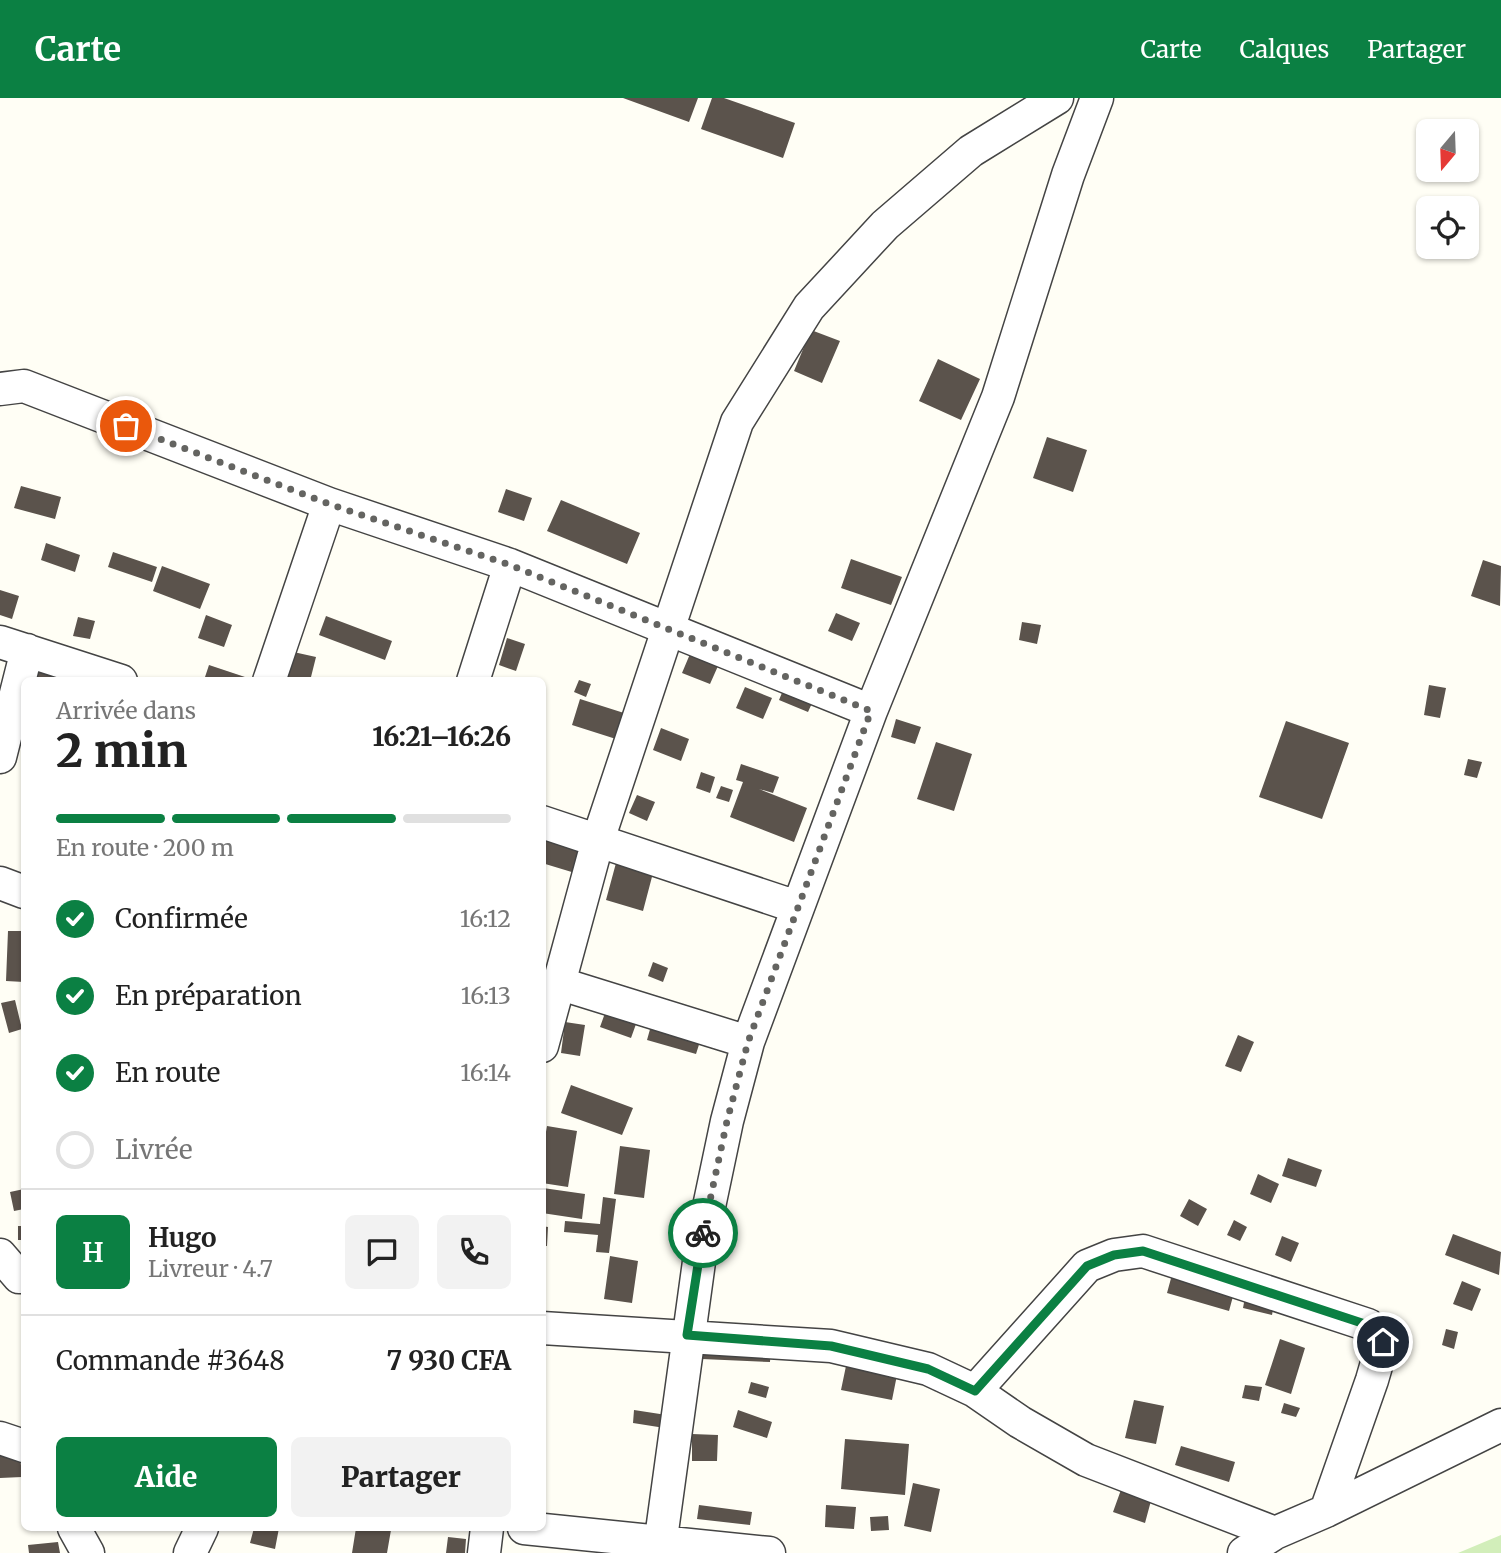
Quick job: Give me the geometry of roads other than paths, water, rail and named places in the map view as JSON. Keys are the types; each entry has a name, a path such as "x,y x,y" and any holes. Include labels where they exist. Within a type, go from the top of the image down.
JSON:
{"street":[{"path":"546,1030 598,840 737,422 809,307 885,225 971,151 1057,98"},
{"path":"660,1548 687,1335 710,1200 748,1042 871,711 998,397 1068,175 1097,98"},
{"path":"0,389 24,386 329,504 510,565 871,711"},
{"path":"271,677 329,504"},
{"path":"474,677 510,565"},
{"path":"0,757 13,646 109,677"},
{"path":"546,823 797,908"},
{"path":"0,883 21,891"},
{"path":"558,983 748,1042"},
{"path":"975,1391 1087,1266 1114,1255 1143,1251 1368,1325 1383,1342 1326,1511"},
{"path":"546,1328 831,1346 928,1369 975,1391 1020,1422 1086,1460 1275,1533"},
{"path":"1244,1553 1275,1533 1326,1511 1501,1424"},
{"path":"0,1438 21,1445"},
{"path":"76,1531 88,1553"},
{"path":"190,1553 201,1531"},
{"path":"484,1553 487,1531"},
{"path":"544,1531 660,1548 769,1553"}]}
